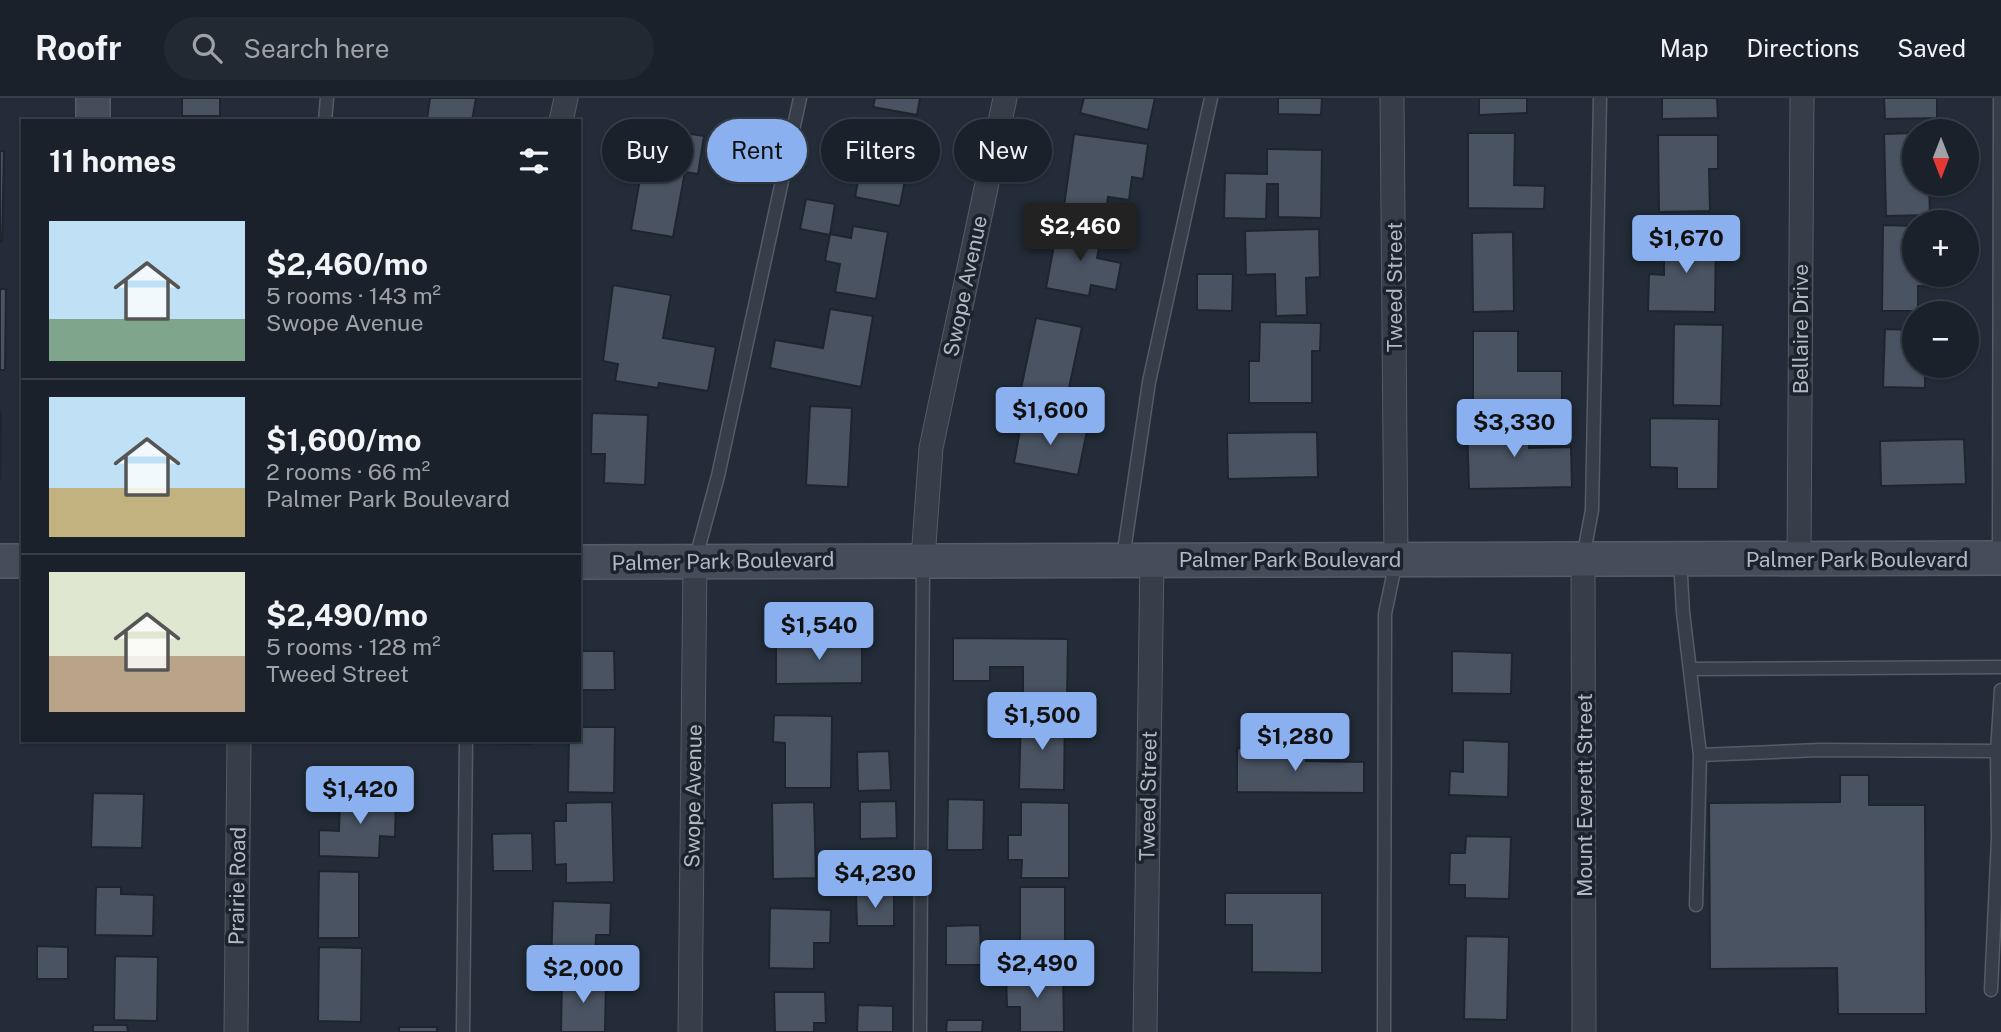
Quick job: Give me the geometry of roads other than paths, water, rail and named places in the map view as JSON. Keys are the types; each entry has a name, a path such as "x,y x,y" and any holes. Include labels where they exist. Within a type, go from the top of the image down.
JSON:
{"main road":[{"path":"93,98 93,119"},
{"name":"Palmer Park Boulevard","path":"581,562 2000,558"},
{"path":"0,561 21,561"}],"street":[{"path":"561,119 566,98"},
{"name":"Swope Avenue","path":"923,559 931,448 1005,98"},
{"name":"Tweed Street","path":"1392,98 1396,559"},
{"name":"Bellaire Drive","path":"1799,559 1802,98"},
{"name":"Mount Everett Street","path":"1583,558 1584,1032"},
{"name":"Tweed Street","path":"1137,559 1145,1032"},
{"name":"Swope Avenue","path":"690,1032 695,561"},
{"name":"Prairie Road","path":"236,1032 239,742"}],"lane":[{"path":"325,119 327,98"},
{"path":"695,561 718,476 800,98"},
{"path":"1137,559 1149,382 1211,98"},
{"path":"1583,558 1592,510 1600,98"},
{"path":"2000,98 2000,558"},
{"path":"1680,558 1700,755 1696,905"},
{"path":"920,1032 923,559"},
{"path":"1384,1032 1385,614 1396,559"},
{"path":"1690,669 2001,667"},
{"path":"1991,990 2000,838 1997,751 2001,690"},
{"path":"463,1032 466,742"},
{"path":"1700,755 1821,750 1997,751"}]}
